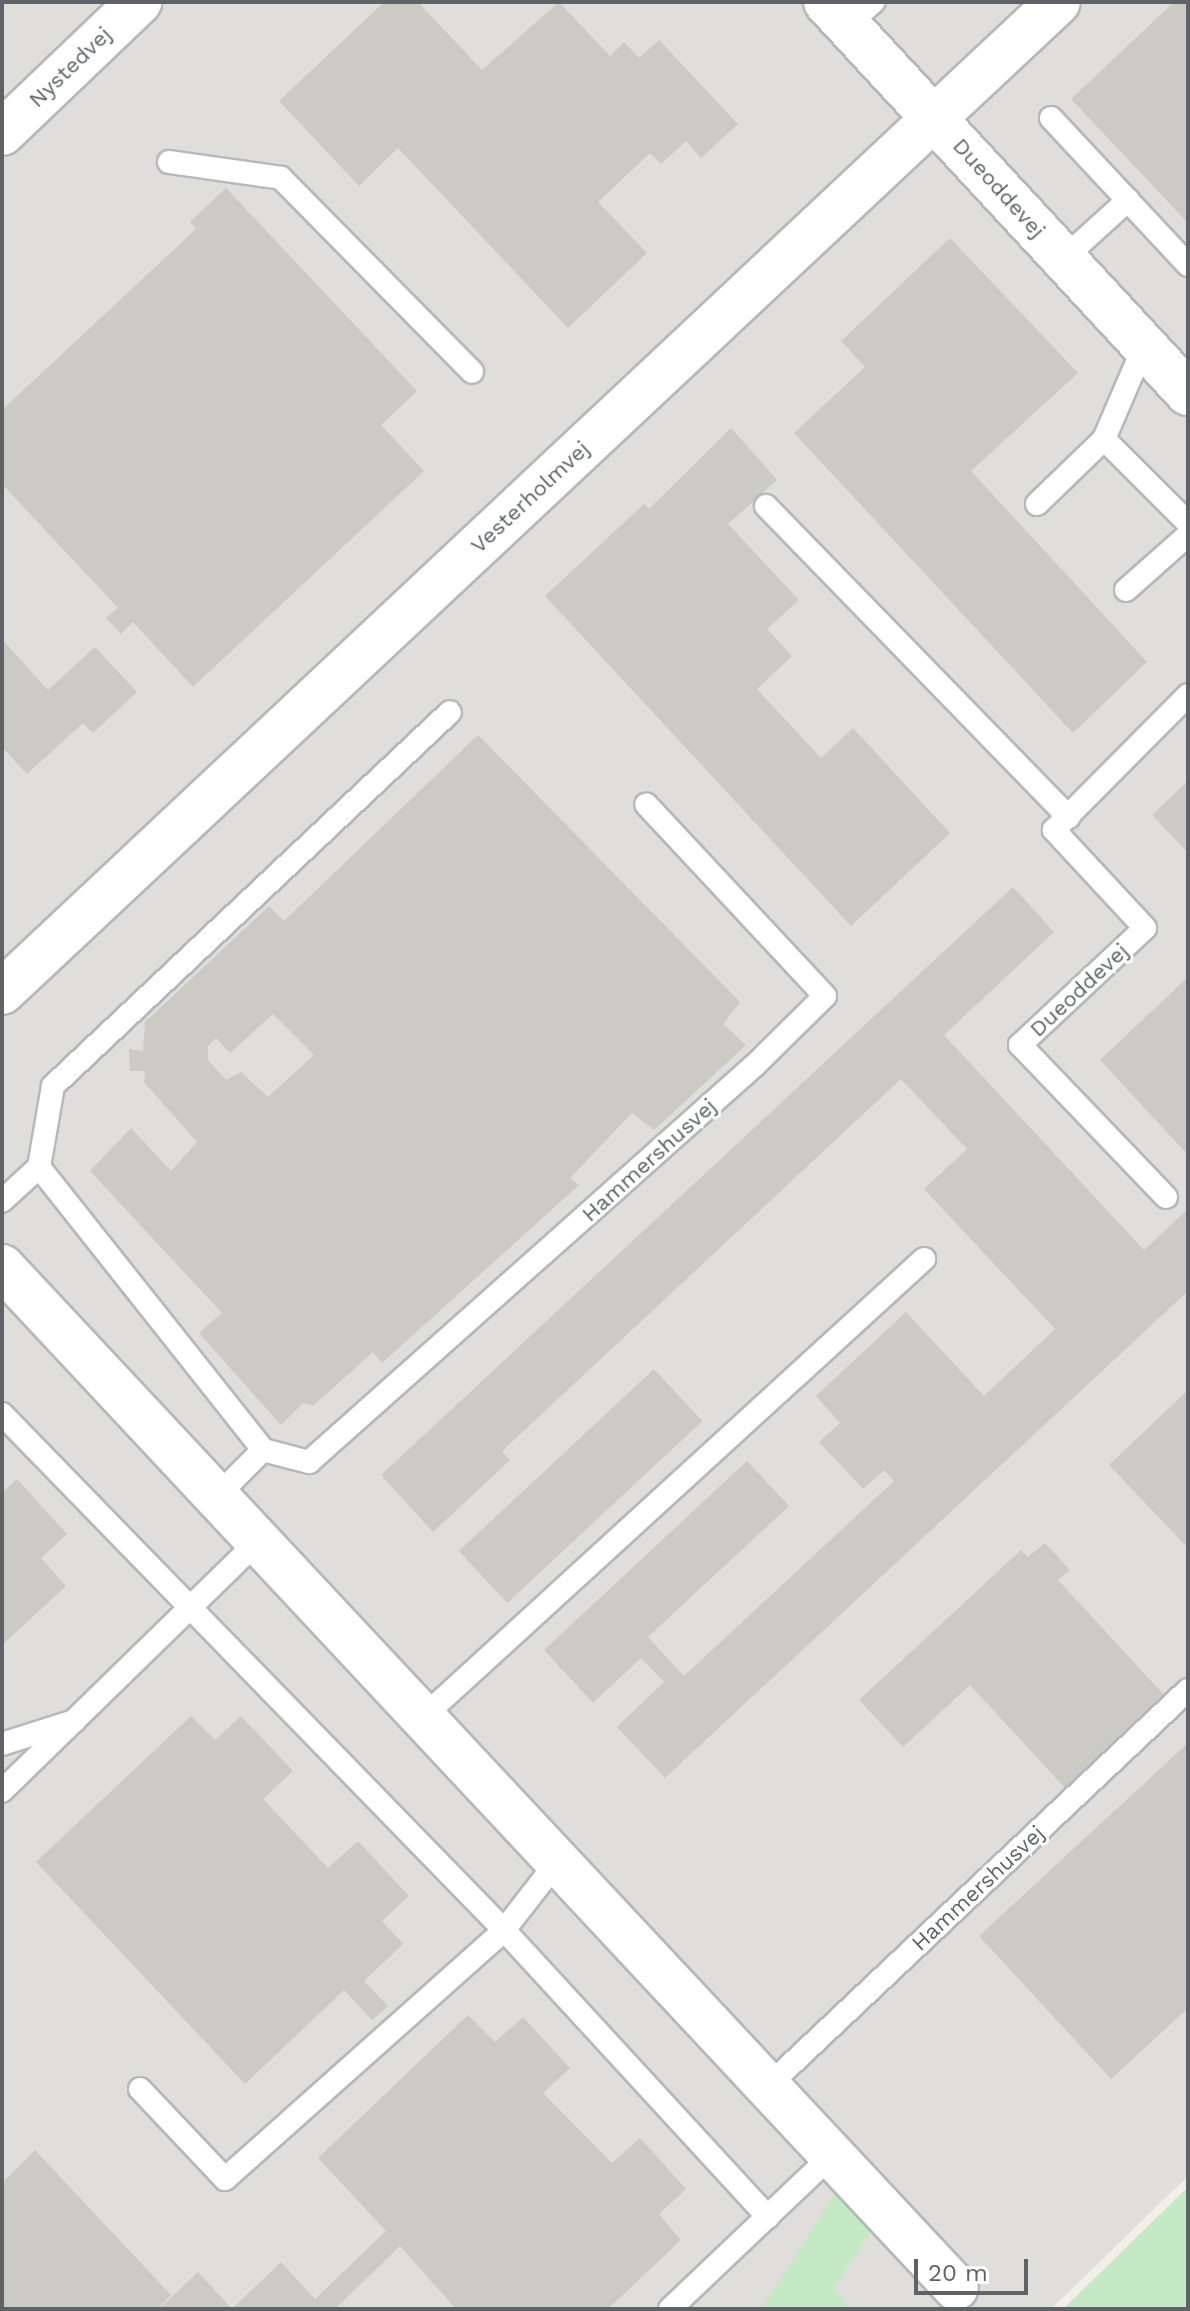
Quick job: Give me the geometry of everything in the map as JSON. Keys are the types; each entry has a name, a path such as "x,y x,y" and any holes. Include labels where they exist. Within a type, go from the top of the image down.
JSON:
{"street":[{"name":"Nystedvej","path":"2,133 139,2"},
{"name":"Vesterholmvej","path":"2,992 1058,2"},
{"path":"849,10 934,117"},
{"name":"Dueoddevej","path":"934,117 1144,346 1184,382"},
{"path":"2,1267 956,2288"}],"lane":[{"path":"1051,118 1188,265"},
{"path":"169,162 281,178 472,372"},
{"name":"Dueoddevej","path":"1063,259 1128,200"},
{"path":"1037,504 1104,439 1144,346"},
{"path":"1104,439 1188,523"},
{"path":"766,506 1068,817 1188,695"},
{"path":"1126,590 1188,535"},
{"path":"2,1201 39,1167 53,1086 450,712"},
{"name":"Hammershusvej","path":"263,1450 309,1462 755,1065 825,996 646,804"},
{"name":"Dueoddevej","path":"1068,817 1054,830 1145,928 1020,1045 1166,1197"},
{"path":"39,1167 263,1450 217,1496"},
{"path":"423,1717 924,1259"},
{"path":"2,1414 504,1930 768,2217"},
{"path":"2,1791 259,1540"},
{"name":"Hammershusvej","path":"768,2086 1188,1690"},
{"path":"2,1744 78,1719"},
{"path":"140,2089 225,2179 504,1930 558,1861"},
{"path":"670,2309 832,2155"}],"shaded area":[{"path":"2,2 1188,2 1188,2176 1051,2309 2,2309"}],"green space":[{"path":"1188,2187 1188,2309 1063,2309"},
{"path":"835,2193 872,2230 833,2289 848,2309 761,2309"}],"building":[{"path":"384,2 418,2 482,70 559,2 610,56 624,42 639,58 659,40 738,124 701,158 686,141 661,164 650,153 598,202 647,253 568,328 398,148 359,186 279,101"},
{"path":"1174,2 1188,2 1188,223 1071,99"},
{"path":"226,188 417,391 381,425 424,471 193,687 133,622 121,634 106,618 118,608 2,484 2,410 196,229 190,222"},
{"path":"950,238 1078,373 971,471 1147,662 1073,733 794,433 865,367 841,341"},
{"path":"731,428 777,480 728,524 799,600 767,629 792,656 757,689 821,758 853,728 950,833 851,926 545,596 644,504 649,509"},
{"path":"2,639 48,690 95,647 137,692 93,733 83,723 27,774 2,747"},
{"path":"478,735 740,1002 723,1024 746,1045 654,1130 632,1113 570,1178 579,1185 382,1363 373,1352 313,1406 303,1403 281,1425 199,1333 222,1313 90,1171 131,1128 171,1171 197,1142 144,1082 145,1071 130,1071 129,1049 143,1051 145,1022 269,906 284,921","holes":["273,1014 314,1055 268,1097 241,1072 226,1080 208,1060 208,1046 216,1038 230,1053"]},
{"path":"1188,781 1188,853 1152,815"},
{"path":"1013,887 1054,932 944,1035 1144,1250 1188,1209 1188,1291 665,1778 617,1727 664,1682 641,1658 593,1703 544,1650 747,1461 789,1506 648,1637 684,1676 894,1481 884,1470 863,1489 819,1442 840,1423 816,1396 906,1312 984,1396 1055,1329 924,1189 967,1149 901,1079 502,1451 510,1460 433,1532 381,1475"},
{"path":"1188,977 1188,1155 1100,1060"},
{"path":"654,1369 702,1421 507,1603 459,1551"},
{"path":"1188,1390 1188,1548 1109,1465"},
{"path":"17,1479 67,1534 41,1558 66,1586 2,1645 2,1493"},
{"path":"1045,1543 1070,1570 1058,1580 1165,1696 1065,1788 970,1685 903,1747 859,1700 1021,1550 1028,1557"},
{"path":"191,1716 215,1740 241,1716 293,1771 263,1799 328,1868 358,1841 409,1896 382,1921 403,1944 364,1981 388,2006 372,2020 344,1990 245,2084 36,1862"},
{"path":"1188,1743 1188,2008 1111,2079 979,1936"},
{"path":"468,2015 495,2042 523,2017 570,2068 543,2093 612,2163 640,2138 686,2189 659,2214 681,2240 608,2309 456,2309 400,2246 335,2309 232,2309 281,2262 315,2299 386,2231 318,2158"},
{"path":"35,2150 171,2295 158,2309 2,2309 2,2183"},
{"path":"198,2272 232,2309 159,2309"}]}
